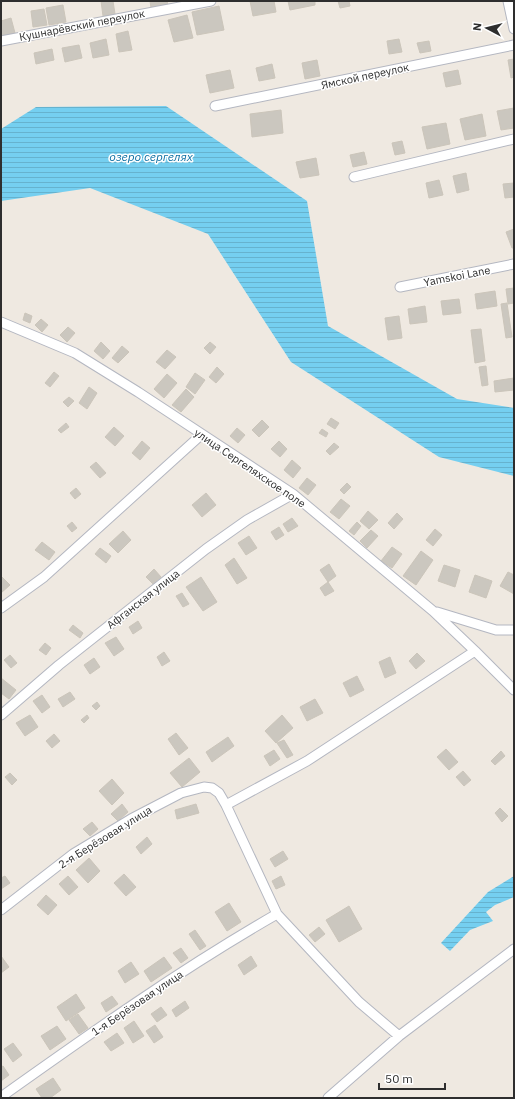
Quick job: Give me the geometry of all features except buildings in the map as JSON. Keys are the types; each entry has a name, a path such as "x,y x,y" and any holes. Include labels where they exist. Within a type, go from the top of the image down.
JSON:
{"street":[{"name":"Кушнарёвский переулок","path":"1,41 211,1"},
{"path":"508,1 514,29"},
{"name":"Ямской переулок","path":"216,106 514,45"},
{"path":"354,177 514,139"},
{"name":"Yamskoi Lane","path":"400,287 514,264"},
{"name":"улица Сергеляхское поле","path":"1,322 74,353 138,392 293,494 433,611 476,651 514,690"},
{"path":"1,608 44,577 201,434"},
{"name":"Афганская улица","path":"1,715 59,665 206,549 247,520 293,494"},
{"path":"433,611 496,630 514,630"},
{"path":"399,1036 359,1002 277,914 226,805 307,761 476,651"},
{"name":"2-я Берёзовая улица","path":"1,910 73,854 131,819 181,793 204,787 212,788 219,793 226,805"},
{"name":"1-я Берёзовая улица","path":"1,1097 86,1036 209,955 277,914"},
{"path":"328,1098 399,1036 514,948"}],"water":[{"name":"озеро сергелях","path":"166,106 307,201 328,326 457,399 514,408 514,476 439,457 291,362 208,234 90,188 1,201 1,129 36,107"},
{"path":"514,876 514,897 495,905 486,912 493,921 470,930 450,951 441,943 488,892"}]}
